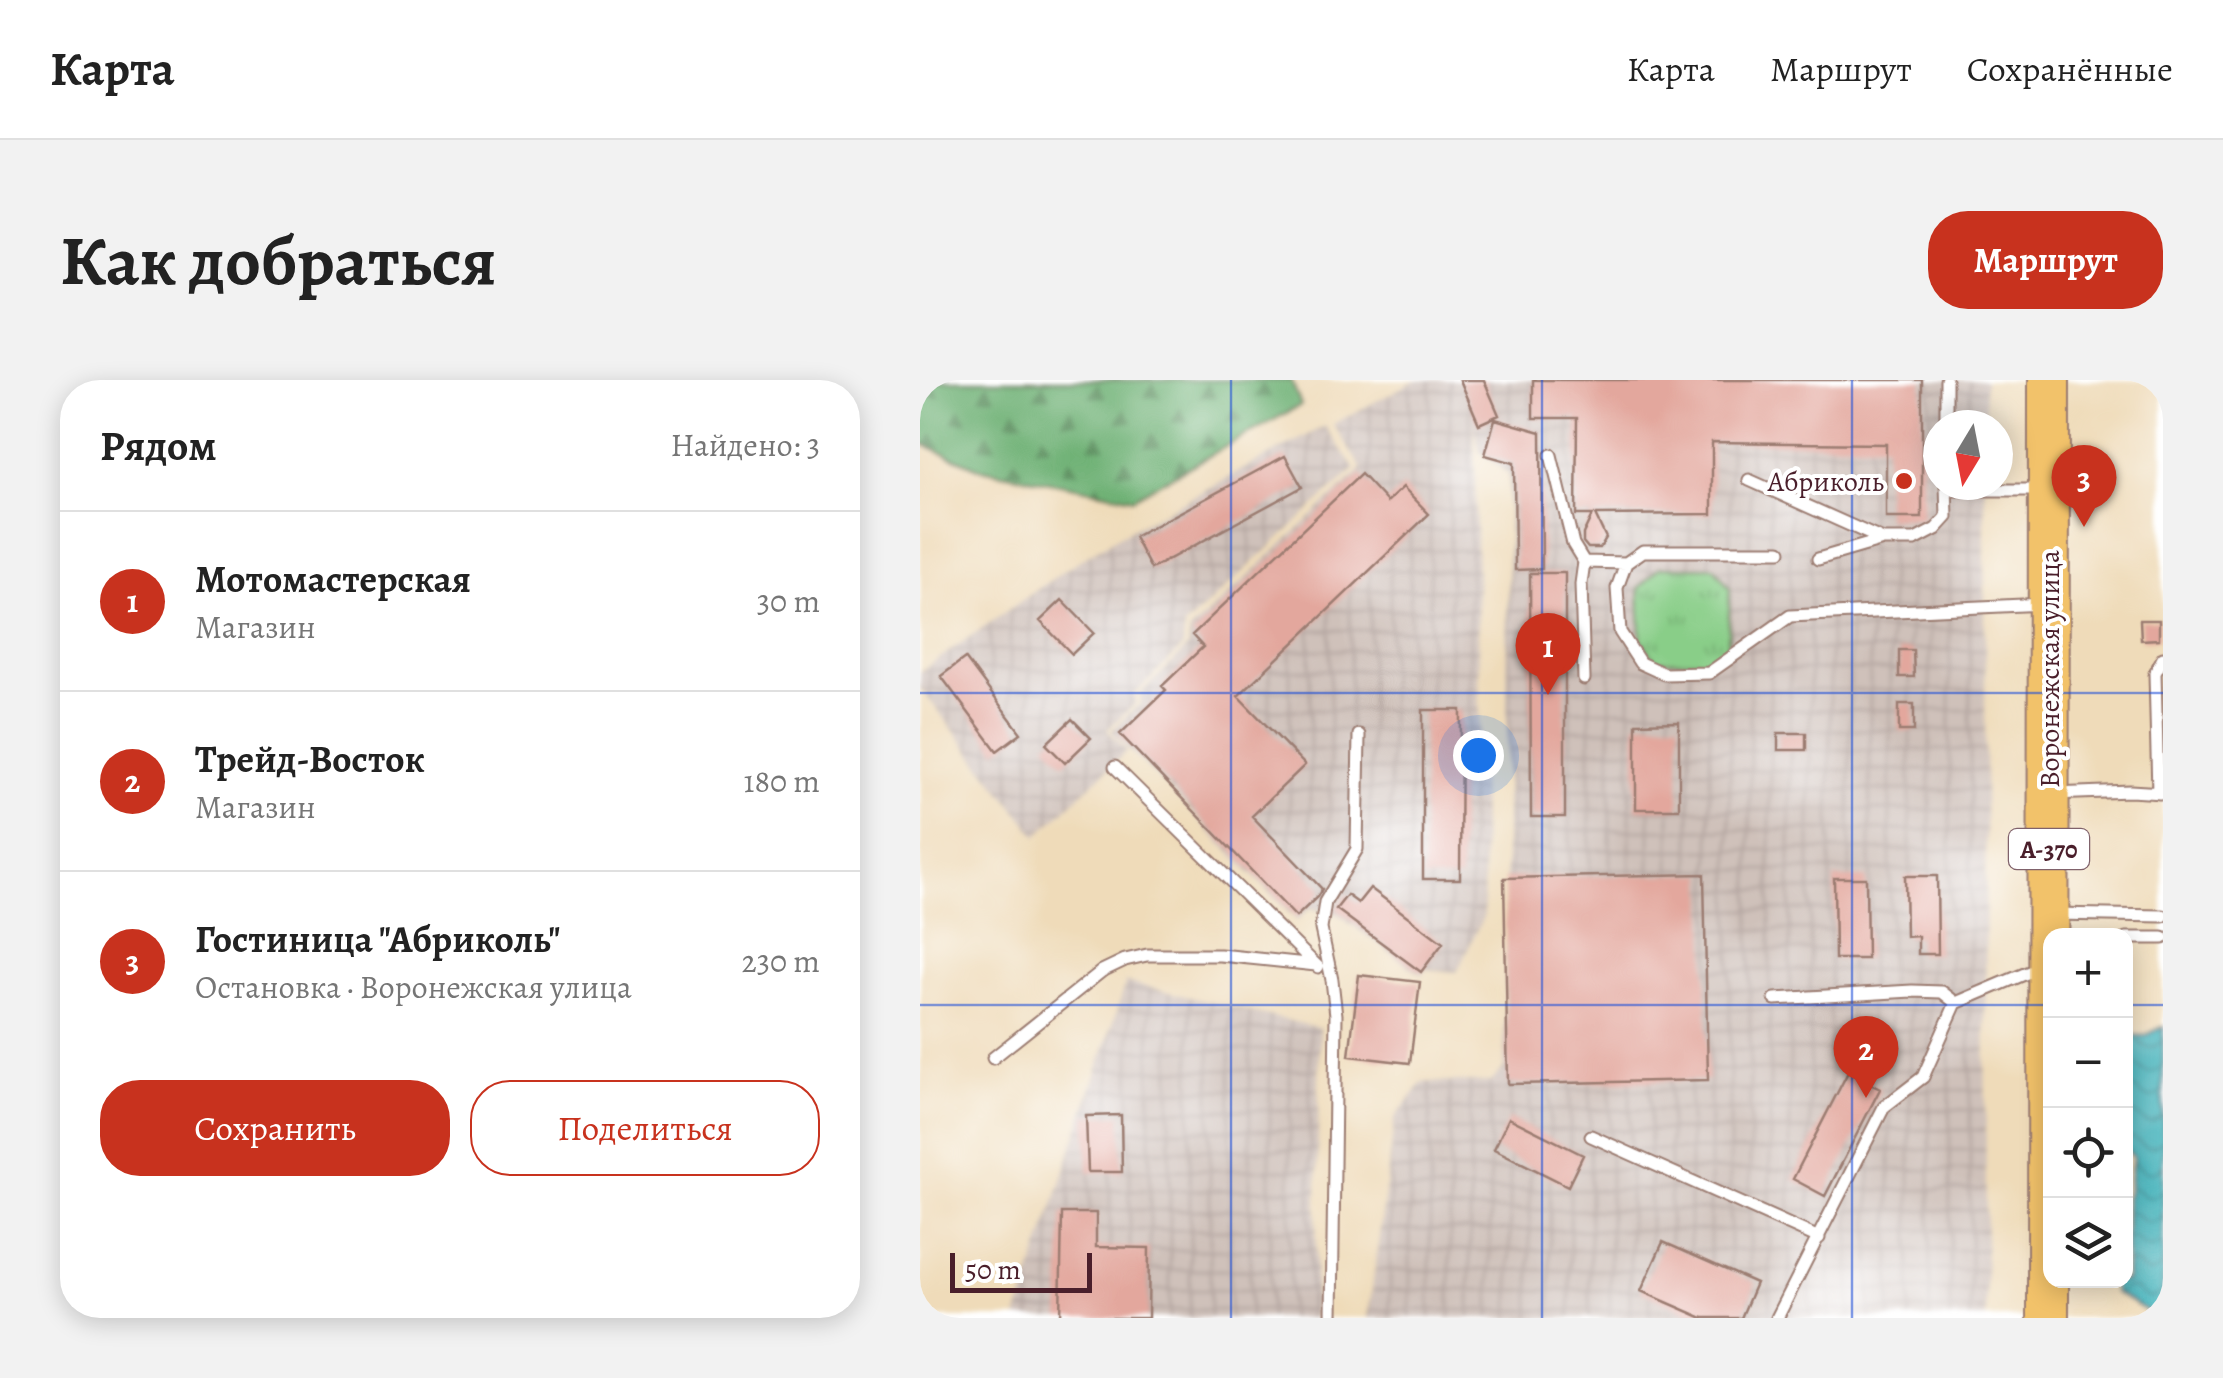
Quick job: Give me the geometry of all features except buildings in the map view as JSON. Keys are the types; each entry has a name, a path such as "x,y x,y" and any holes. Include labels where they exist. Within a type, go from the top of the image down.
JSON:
{"highway":[{"name":"Воронежская улица","path":"2049,380 2050,928"},
{"name":"Воронежская улица","path":"2048,1318 2050,1018"}],"lane":[{"path":"1946,380 1946,410"},
{"path":"1551,455 1573,544 1584,562 1584,679"},
{"path":"1749,480 1883,540"},
{"path":"2013,489 2048,490"},
{"path":"1818,558 1883,540 1915,540 1936,529 1946,518 1946,500"},
{"path":"1780,551 1644,551 1626,563 1616,588 1620,632 1640,663 1664,674 1709,673 1790,616 2048,604"},
{"path":"1584,562 1626,563"},
{"path":"2049,794 2160,793 2156,673 2163,658"},
{"path":"1332,1318 1336,1015 1321,928 1325,902 1357,850 1359,734"},
{"path":"1116,767 1332,980"},
{"path":"2101,928 2163,916"},
{"path":"2133,938 2163,938"},
{"path":"1777,1318 1884,1107 1922,1077 1956,1003 2043,943"},
{"path":"992,1058 1102,971 1125,960 1147,955 1220,954 1316,965"},
{"path":"1775,999 1912,991 1942,992 1956,1003"},
{"path":"1590,1136 1819,1238"}],"shaded area":[{"path":"1416,380 1985,380 1985,410 1923,410 1923,500 1985,500 1986,1318 1368,1318 1395,1118 1423,1082 1491,1082 1504,1068 1509,475 1480,452 1474,425 1484,915 1457,972 1426,969 1422,975 1337,914 1310,908 1297,921 1111,731 1141,703 1140,694 1188,647 1190,631 1362,469 1333,424"},
{"path":"1325,426 1355,469 1184,627 1183,647 1135,694 1136,703 1107,730 1127,751 1037,836 920,688 920,672 1122,534"},
{"path":"1126,982 1320,1028 1315,1318 1017,1318"}],"green space":[{"path":"920,380 1291,380 1301,405 1133,498 981,469 920,443"},
{"path":"1660,567 1714,567 1730,589 1728,646 1711,661 1657,661 1641,641 1639,588"}],"water":[{"path":"2163,1027 2163,1315 2152,1314 2114,1292 2114,1288 2133,1288 2133,1035 2144,1036"}],"place":[{"name":"Абриколь","path":"1904,481"},
{"name":"Гостиница \"Абриколь\"","path":"2084,527"},
{"name":"Мотомастерская","path":"1548,695"},
{"name":"Трейд-Восток","path":"1866,1098"}]}
